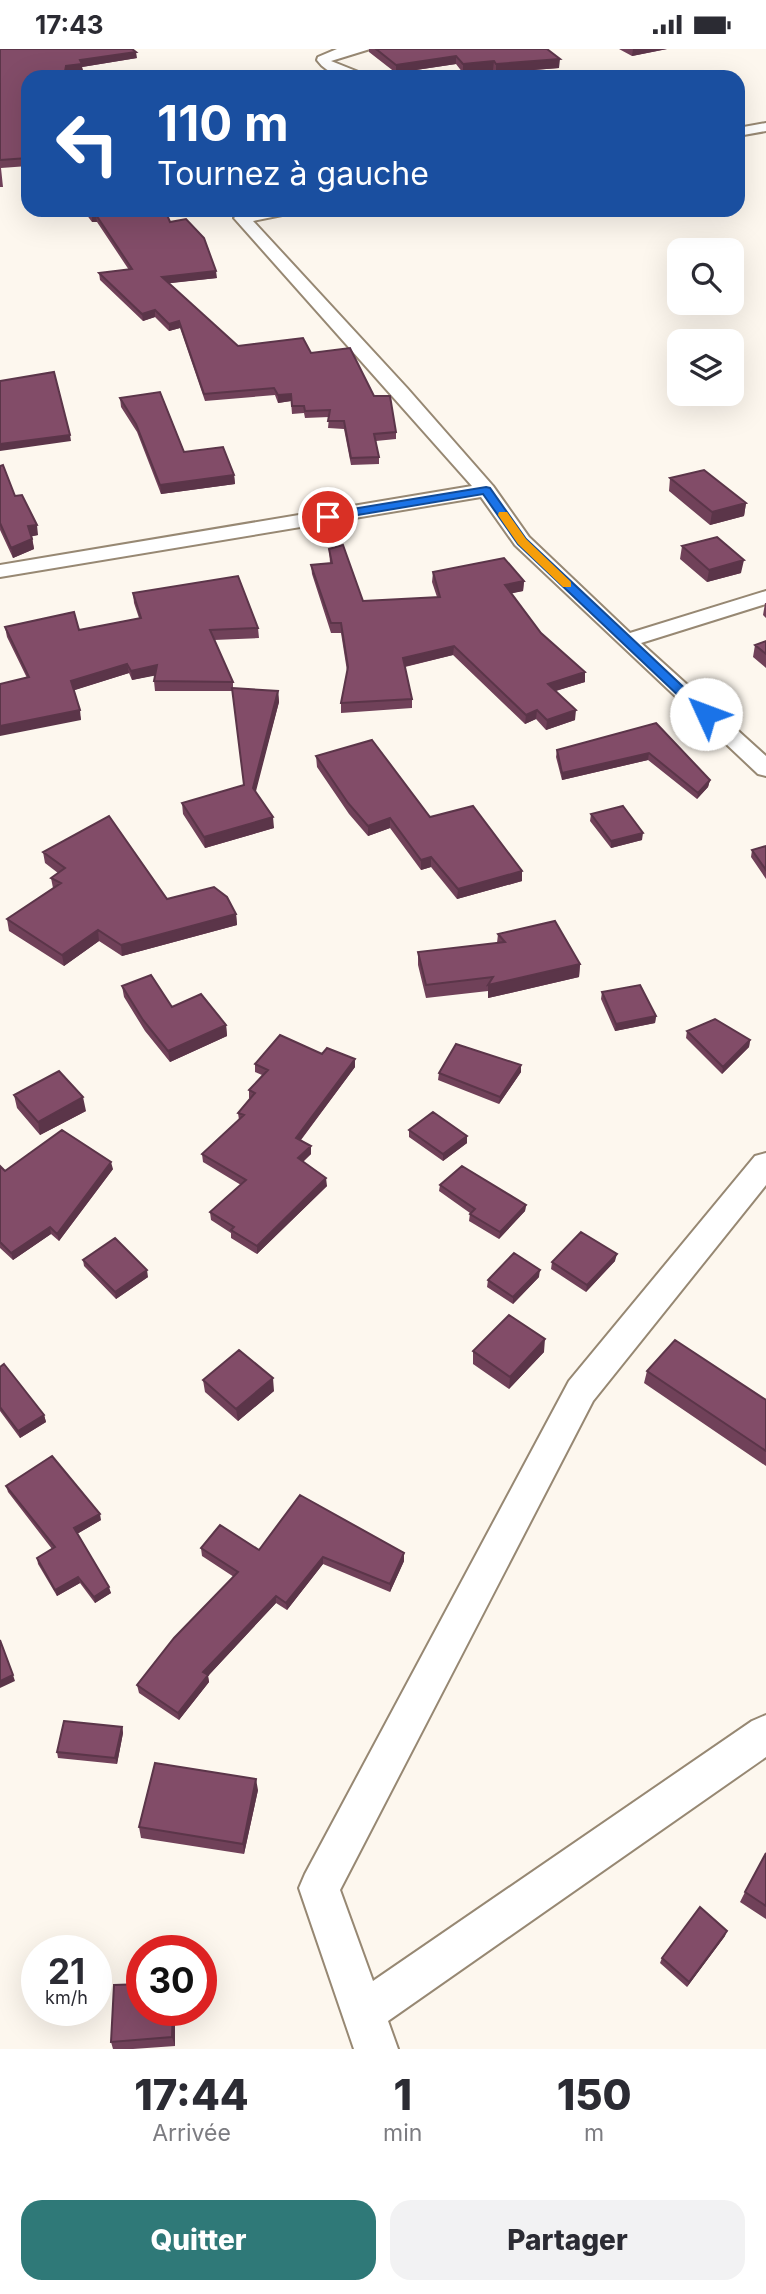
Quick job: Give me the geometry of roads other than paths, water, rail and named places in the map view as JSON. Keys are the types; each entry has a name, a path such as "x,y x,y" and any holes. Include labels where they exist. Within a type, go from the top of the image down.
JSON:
{"street":[{"path":"341,70 325,65 323,60 335,51 364,49"},
{"path":"745,131 766,127"},
{"path":"248,217 242,218 375,362 486,490 522,541 766,769"},
{"path":"0,571 486,490"},
{"path":"626,641 766,597"},
{"path":"766,1164 581,1391 319,1888 369,2031 766,1734"}]}
